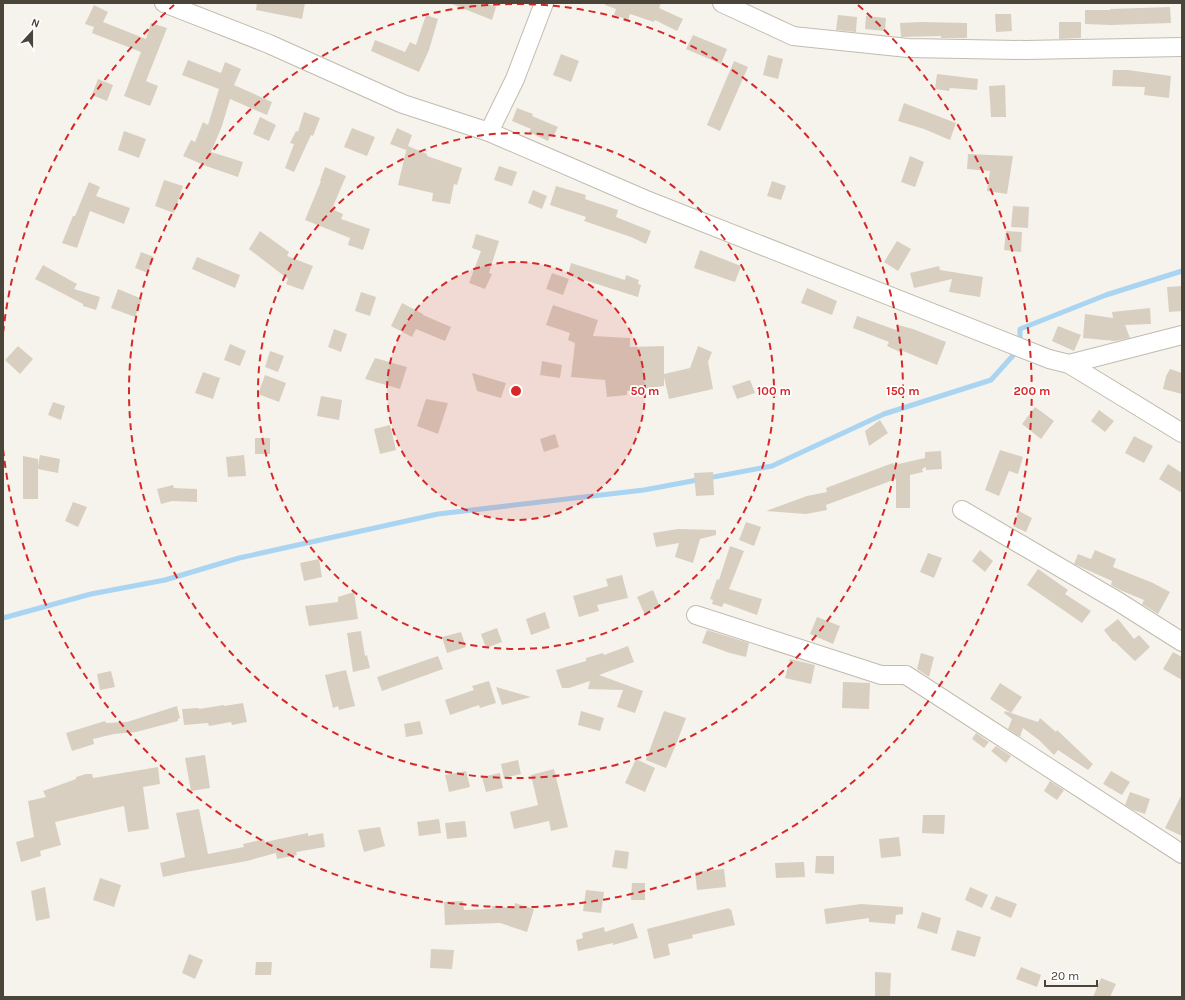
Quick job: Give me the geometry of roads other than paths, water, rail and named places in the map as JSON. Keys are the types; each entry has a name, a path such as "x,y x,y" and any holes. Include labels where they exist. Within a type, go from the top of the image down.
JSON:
{"street":[{"path":"164,3 269,44 403,104 489,132 644,199 1049,359 1069,364 1182,433"},
{"path":"489,132 515,79 544,3"},
{"path":"722,3 793,36 908,48 1025,50 1182,47"},
{"path":"1069,364 1182,335"},
{"path":"962,510 1119,602 1182,642"},
{"path":"696,615 881,675 906,675 1182,854"}],"waterway":[{"path":"1020,344 1020,329 1106,295 1182,271"},
{"path":"3,618 91,594 165,580 239,558 438,514 644,490 772,466 884,414 991,380 1017,351"}]}
